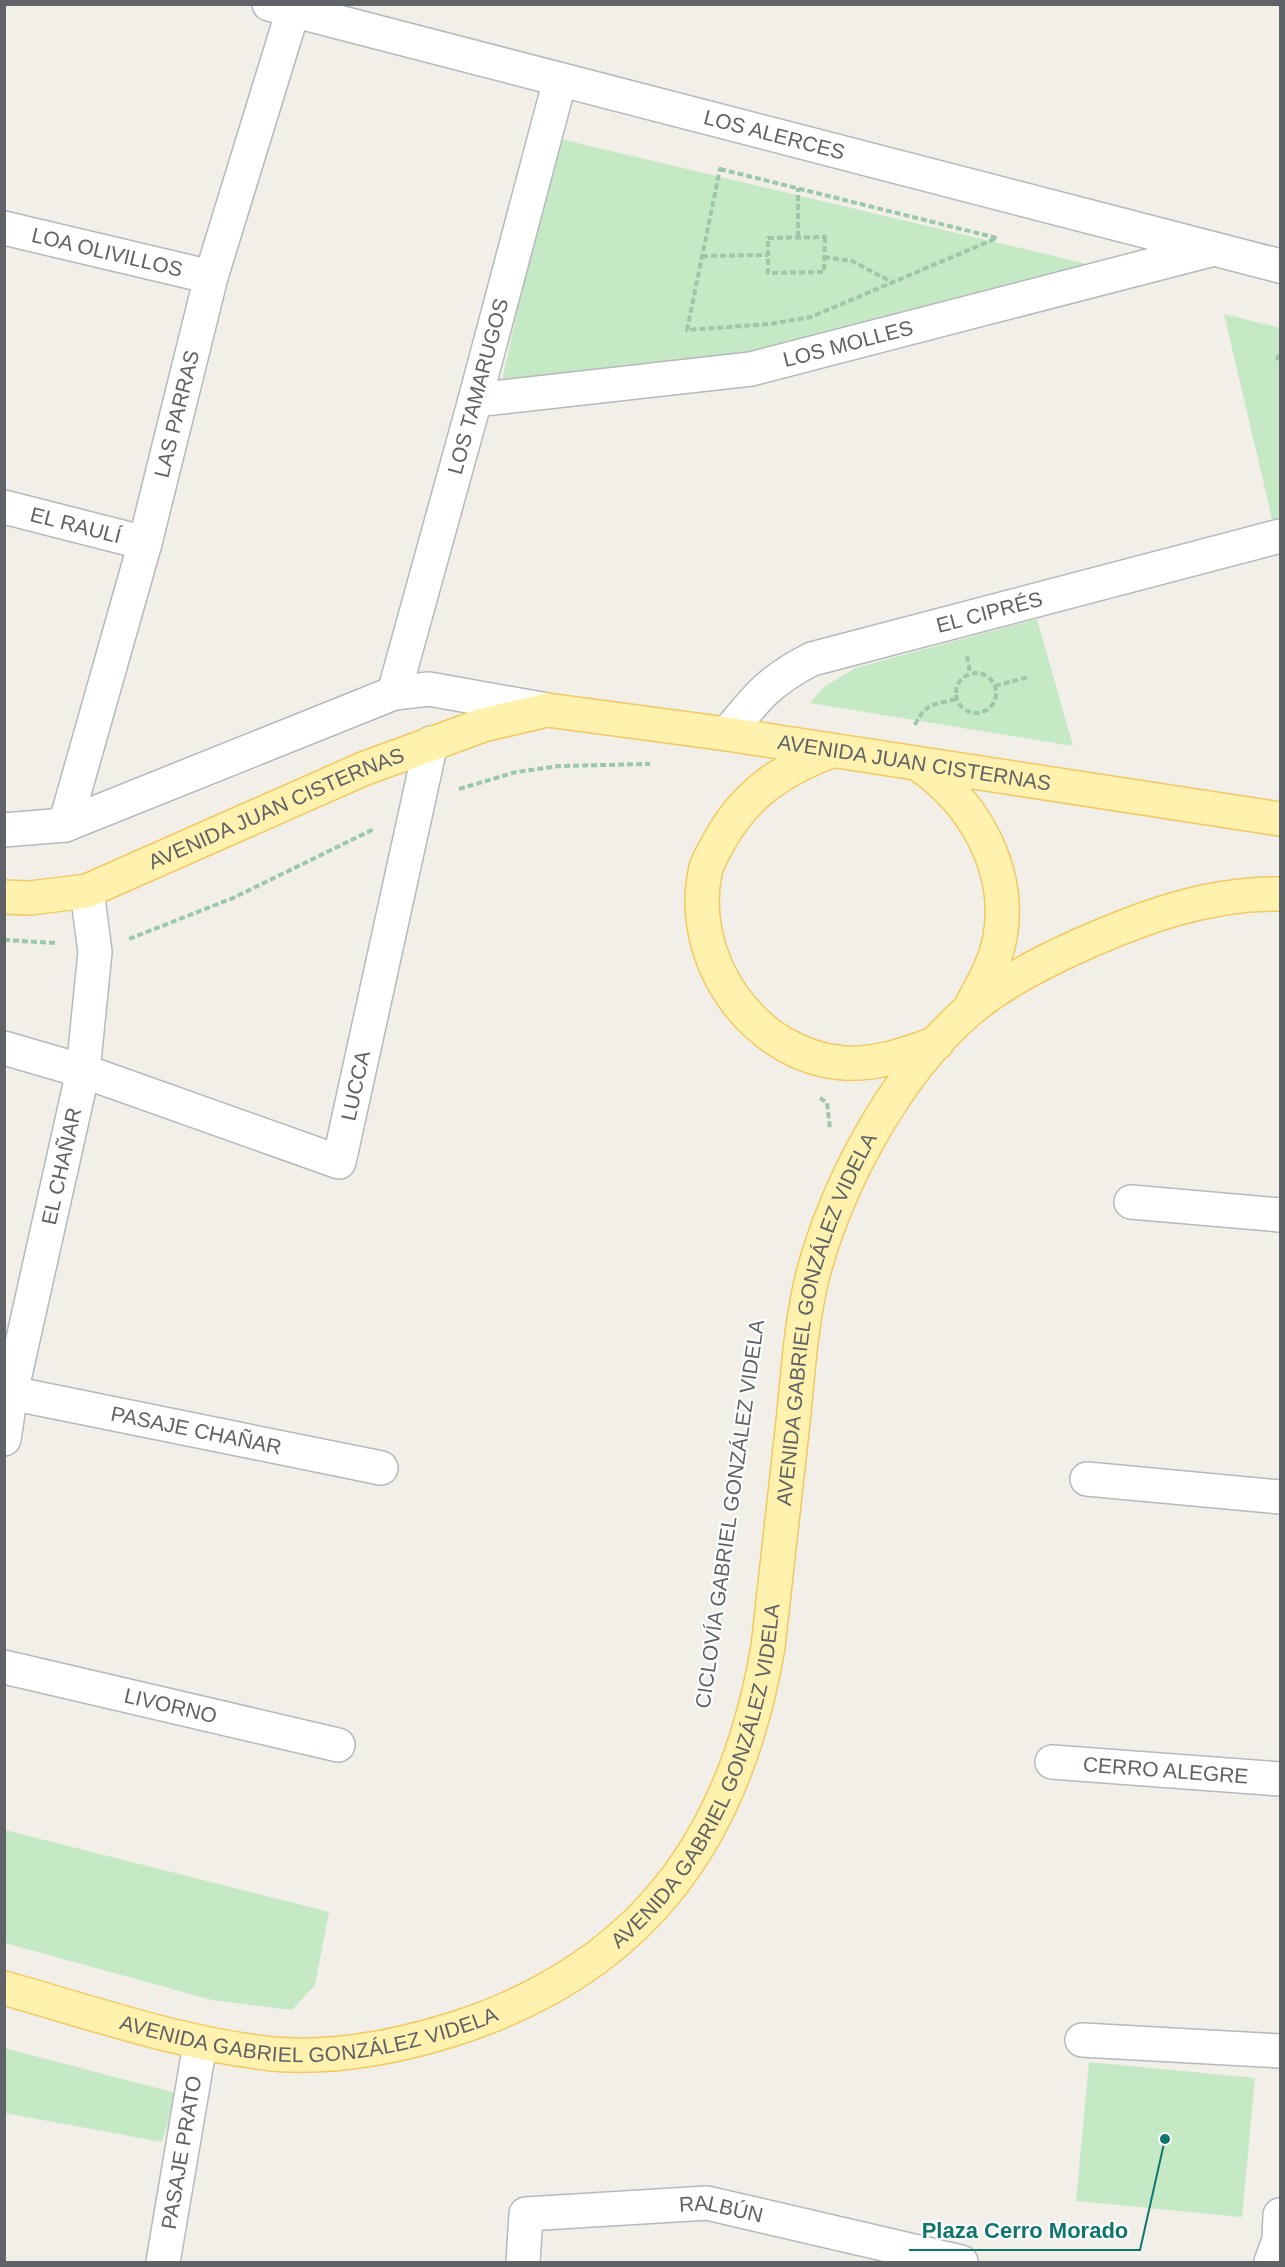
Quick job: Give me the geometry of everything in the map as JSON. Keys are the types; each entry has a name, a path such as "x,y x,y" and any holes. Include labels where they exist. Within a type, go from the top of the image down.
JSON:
{"main road":[{"name":"AVENIDA JUAN CISTERNAS","path":"4,897 30,898 87,891 363,769 431,742 483,725 547,710 727,734 1281,819"},
{"path":"831,751 782,773 736,813 706,867 704,920 710,951 736,1003 752,1021 789,1048 828,1060 866,1062 898,1056 937,1043"},
{"path":"916,763 939,778 960,799 971,815 988,848 998,885 1002,910 1000,936 992,966 968,1011"},
{"path":"968,1011 1011,980 1124,925 1168,910 1211,900 1281,894"},
{"name":"AVENIDA GABRIEL GONZÁLEZ VIDELA","path":"4,1988 200,2044 276,2054 324,2054 372,2049 424,2038 475,2022 525,2002 562,1983 602,1955 642,1919 687,1863 712,1823 732,1783 760,1693 768,1647 799,1369 812,1278 821,1247 861,1154 878,1123 937,1043 968,1011"}],"street":[{"name":"LOS ALERCES","path":"286,7 1281,266"},
{"name":"LAS PARRAS","path":"65,825 145,543 211,277 286,7"},
{"name":"LOS TAMARUGOS","path":"394,693 476,400 560,80"},
{"name":"LOA OLIVILLOS","path":"4,228 211,277"},
{"name":"LOS MOLLES","path":"476,400 751,369 1213,249"},
{"name":"EL RAULÍ","path":"4,507 145,543"},
{"name":"EL CIPRÉS","path":"727,734 754,700 781,675 812,658 1281,536"},
{"name":"AVENIDA JUAN CISTERNAS","path":"4,830 65,825 394,693 429,689 547,710"},
{"name":"LUCCA","path":"83,1071 339,1162 431,742"},
{"name":"EL CHAÑAR","path":"4,1439 9,1401 83,1071 93,990 95,952 87,891"},
{"path":"4,1048 83,1071"},
{"path":"1131,1202 1281,1215"},
{"name":"PASAJE CHAÑAR","path":"9,1401 381,1468"},
{"path":"1088,1479 1281,1497"},
{"name":"LIVORNO","path":"4,1667 338,1745"},
{"name":"CERRO ALEGRE","path":"1052,1762 1281,1779"},
{"path":"1082,2040 1281,2051"},
{"name":"PASAJE PRATO","path":"163,2262 200,2044"},
{"name":"RALBÚN","path":"523,2262 526,2214 707,2204 858,2250 961,2262"}],"path":[{"path":"720,169 997,238 811,317 770,324 687,330 702,256 720,169"},
{"path":"798,188 798,237"},
{"path":"798,237 825,237 824,272 768,273 768,238 798,237"},
{"path":"702,256 768,255"},
{"path":"824,257 852,261 892,282"},
{"path":"1276,360 1281,352"},
{"path":"970,674 987,675 995,686 996,700 982,713 970,712 957,699 958,685 970,674"},
{"path":"995,686 1028,677"},
{"path":"4,940 93,943 129,940 233,898 452,791 516,772 559,765 661,764"},
{"path":"819,1096 827,1104 831,1121 829,1137"}],"green space":[{"path":"556,138 1100,267 730,381 499,394"},
{"path":"1224,314 1280,328 1280,521 1273,523"},
{"path":"1037,619 1073,746 810,703 824,687 855,668"},
{"path":"5,1830 329,1912 315,1985 292,2010 212,2000 5,1943"},
{"path":"4,2048 176,2093 162,2142 5,2113"},
{"path":"1089,2062 1255,2078 1242,2217 1076,2201"}],"place":[{"name":"Plaza Cerro Morado","path":"1165,2139"}]}
